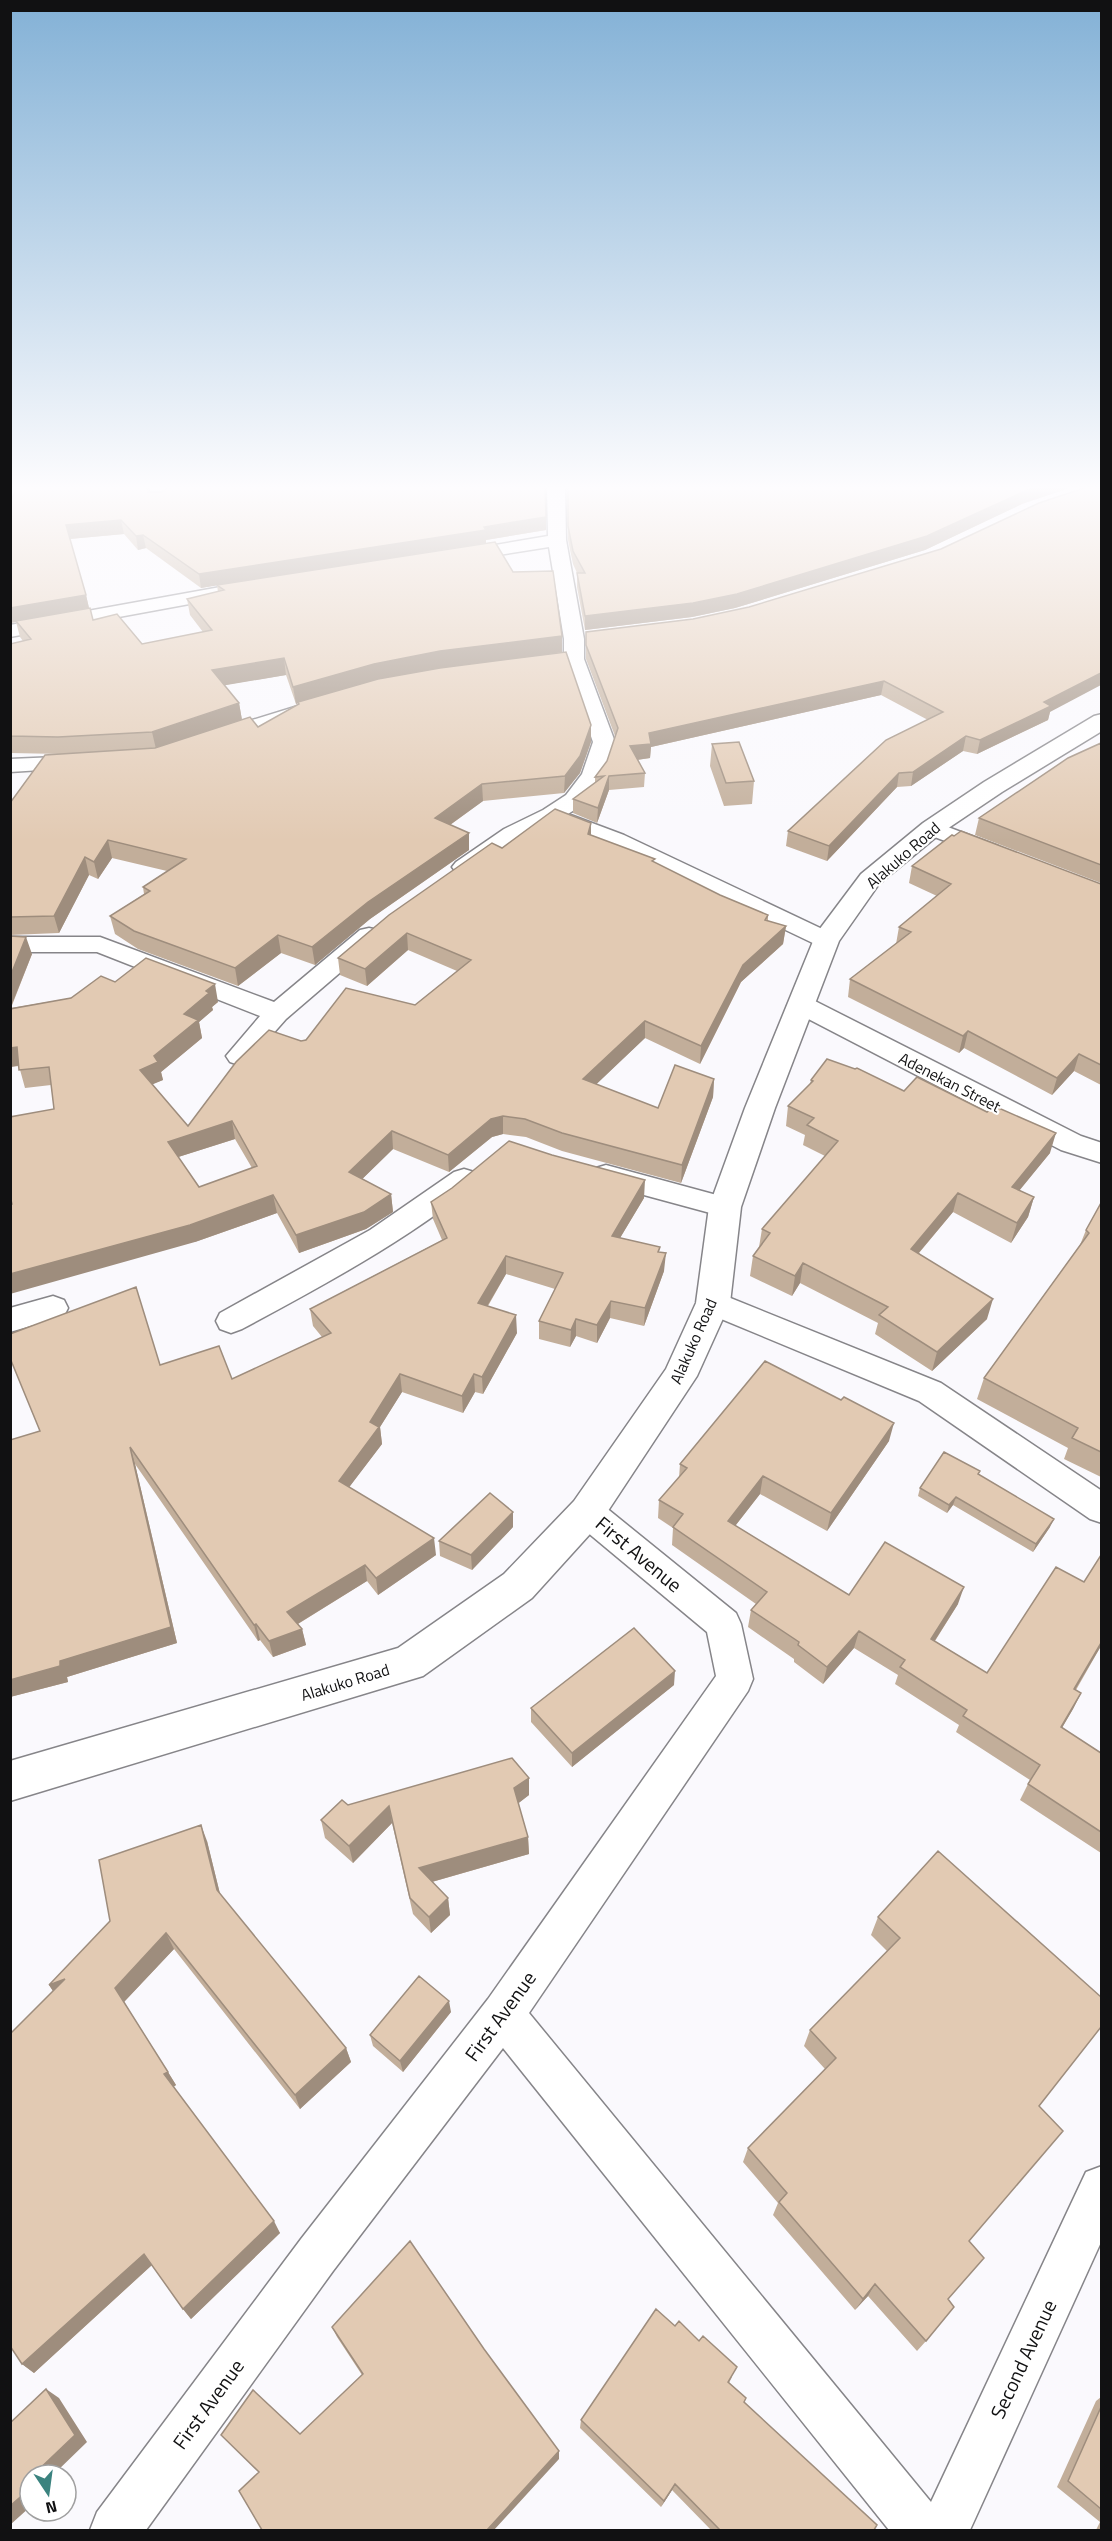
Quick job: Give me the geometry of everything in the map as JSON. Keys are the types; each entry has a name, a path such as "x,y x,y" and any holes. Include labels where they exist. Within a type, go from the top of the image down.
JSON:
{"main road":[{"name":"Alakuko Road","path":"10,1781 409,1663 518,1586 587,1512 680,1377 713,1303 725,1207 760,1107 826,940 870,879 932,828 993,787 1101,721"}],"street":[{"path":"10,631 160,604"},
{"path":"446,880 512,834 551,815 574,800 593,776 604,742 574,649 567,604"},
{"path":"552,662 597,636"},
{"path":"201,742 332,701"},
{"path":"10,766 101,760"},
{"path":"551,815 616,840 826,940"},
{"path":"932,828 1006,857"},
{"path":"239,1056 277,1012 390,919"},
{"path":"10,945 99,945 277,1012"},
{"name":"Adenekan Street","path":"802,1005 1060,1137 1101,1153"},
{"path":"231,1321 368,1245 442,1197 486,1160"},
{"path":"576,1167 725,1207"},
{"path":"713,1303 930,1392 1101,1509"},
{"path":"10,1320 53,1308"},
{"name":"First Avenue","path":"115,2530 318,2255 503,2014 735,1679 723,1624 587,1512"},
{"path":"503,2014 921,2530"},
{"name":"Second Avenue","path":"944,2530 1101,2188"}],"building":[{"path":"10,604 36,604 10,608"},
{"path":"191,604 558,604 562,636 440,651 374,664 293,687 284,658 212,670 239,703 152,732 58,737 10,736 10,644 31,639 16,621 90,608 93,620 117,614 142,644 212,630"},
{"path":"583,604 688,604 585,616"},
{"path":"760,604 1101,604 1101,673 1044,702 1051,706 980,740 966,736 913,772 899,773 829,846 788,831 886,740 943,712 884,681 649,733 651,744 630,746 645,773 609,776 598,808 573,799 604,776 595,777 607,761 618,728 586,645 586,632 693,619"},
{"path":"566,652 591,725 580,756 565,776 482,784 435,818 469,833 368,902 312,947 278,935 235,968 134,931 110,916 150,891 143,887 186,859 108,840 94,862 85,857 54,916 10,917 10,803 45,755 155,748 250,717 258,727 299,704 298,702 378,679 440,668"},
{"path":"739,742 754,781 726,783 712,744"},
{"path":"1101,743 1101,865 979,818 1068,758"},
{"path":"555,809 591,823 588,834 655,859 652,861 720,895 768,915 765,920 786,926 743,965 701,1046 645,1021 583,1079 658,1108 675,1065 714,1079 682,1165 562,1133 525,1119 503,1116 491,1119 448,1155 392,1131 349,1172 391,1194 364,1212 296,1235 273,1195 190,1225 10,1274 10,1205 12,1204 10,1196 10,1117 54,1109 49,1067 19,1070 17,1047 10,1048 10,1009 71,998 101,976 115,982 146,958 215,984 206,991 209,993 184,1014 198,1020 154,1056 158,1062 140,1070 188,1126 236,1062 269,1030 301,1041 306,1040 346,988 415,1005 471,960 407,933 365,969 338,958 389,915 492,843 502,848","holes":["232,1121 257,1166 199,1187 168,1142"]},
{"path":"961,831 1101,884 1101,1065 1079,1054 1057,1078 968,1031 963,1036 850,979 911,932 899,927 951,884 912,866 952,835"},
{"path":"10,936 26,937 10,977"},
{"path":"827,1059 857,1068 904,1091 917,1077 987,1112 994,1106 1056,1133 1012,1187 1034,1197 1017,1223 958,1193 911,1249 993,1299 937,1352 879,1315 888,1307 803,1263 795,1276 753,1256 770,1233 762,1229 838,1141 807,1125 814,1118 788,1106 813,1081 811,1080"},
{"path":"509,1141 645,1180 612,1236 660,1247 658,1252 666,1253 645,1308 611,1301 597,1325 576,1319 571,1330 539,1321 563,1273 506,1256 478,1303 516,1315 482,1377 474,1374 462,1396 400,1374 370,1422 379,1427 339,1481 434,1538 376,1578 365,1565 287,1612 302,1629 269,1641 256,1624 254,1625 130,1447 171,1627 60,1661 60,1666 10,1680 10,1440 40,1431 10,1358 10,1334 136,1287 160,1365 219,1346 232,1379 331,1333 310,1309 447,1238 431,1202 452,1188"},
{"path":"1101,1203 1101,1452 1072,1438 1078,1428 984,1378 1089,1233 1086,1230"},
{"path":"765,1361 841,1400 844,1397 894,1423 831,1513 763,1476 728,1521 849,1595 885,1542 964,1587 931,1639 987,1673 1056,1567 1084,1582 1101,1555 1101,1643 1074,1689 1081,1693 1061,1727 1101,1753 1101,1832 1028,1784 1040,1765 963,1716 967,1710 900,1667 905,1660 859,1631 827,1667 798,1645 799,1642 751,1610 767,1592 673,1527 683,1514 659,1500 687,1468 680,1464"},
{"path":"944,1452 980,1471 978,1474 1054,1519 1036,1544 956,1497 949,1505 920,1488"},
{"path":"490,1493 513,1512 471,1555 439,1541"},
{"path":"634,1628 675,1671 572,1753 531,1708"},
{"path":"512,1758 529,1778 514,1788 528,1837 419,1868 448,1898 429,1917 410,1898 389,1806 349,1846 321,1820 342,1800 348,1805"},
{"path":"201,1825 217,1890 346,2048 295,2095 166,1933 115,1988 168,2072 164,2074 274,2221 183,2309 144,2254 22,2364 10,2346 10,2034 65,1979 49,1985 110,1921 99,1860"},
{"path":"938,1851 1101,1997 1101,2027 1039,2106 1063,2131 969,2241 984,2258 948,2299 954,2307 926,2341 875,2284 863,2299 779,2202 787,2193 748,2148 836,2058 810,2030 900,1938 878,1917"},
{"path":"419,1976 449,2001 400,2061 370,2035"},
{"path":"410,2241 484,2349 559,2451 487,2530 262,2530 239,2491 259,2472 221,2435 253,2390 300,2434 363,2374 332,2327"},
{"path":"656,2309 675,2326 679,2321 699,2341 703,2336 737,2367 728,2382 746,2398 744,2402 877,2525 874,2530 720,2530 675,2484 664,2501 581,2420"},
{"path":"46,2389 75,2435 46,2463 18,2463 18,2499 10,2506 10,2423"},
{"path":"1101,2407 1101,2509 1068,2481"}]}
